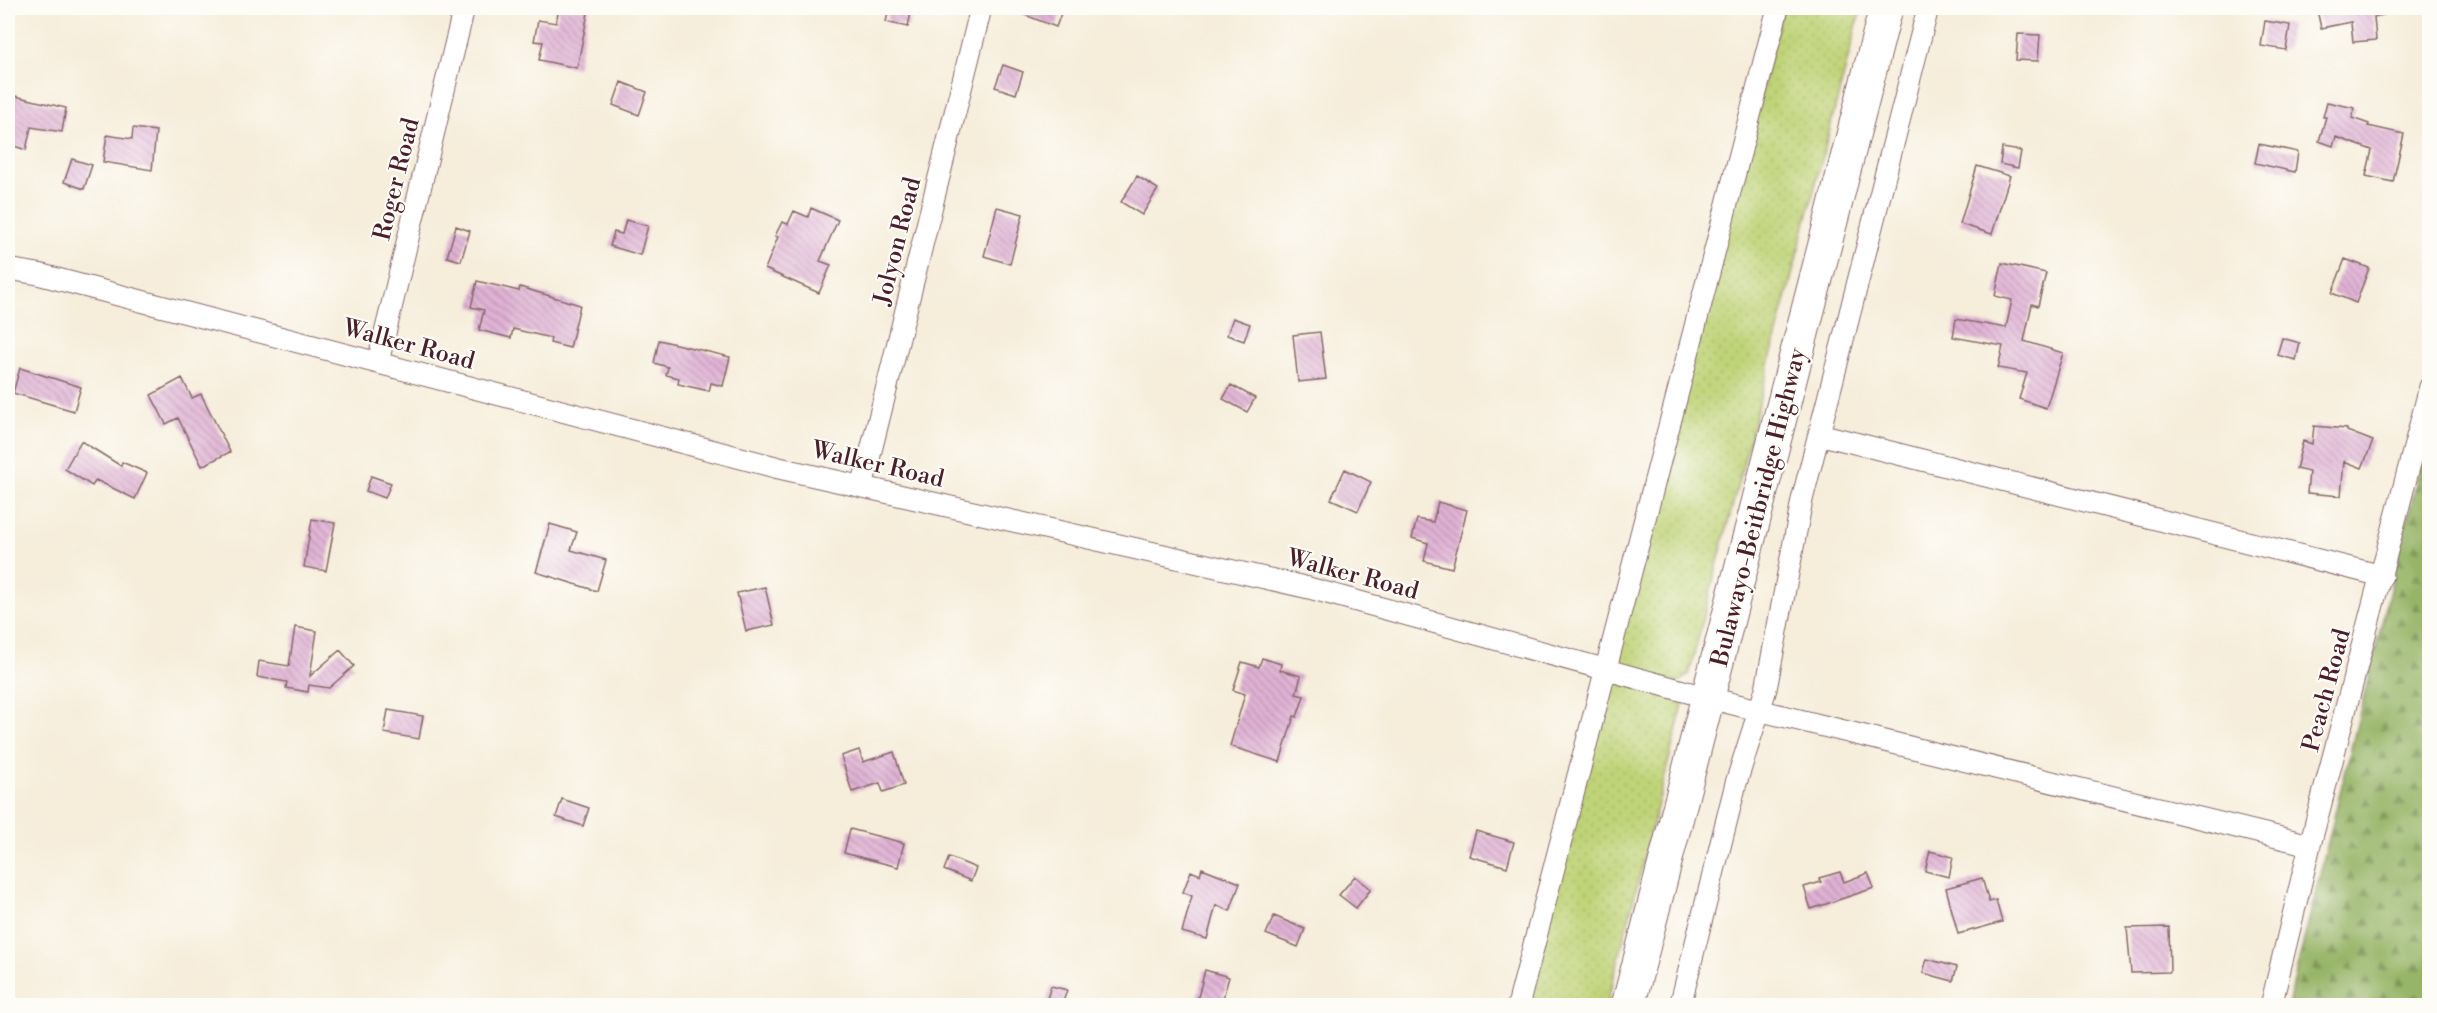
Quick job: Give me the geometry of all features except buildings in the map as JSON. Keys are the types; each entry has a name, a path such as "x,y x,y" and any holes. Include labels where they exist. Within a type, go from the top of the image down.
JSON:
{"highway":[{"name":"Bulawayo-Beitbridge Highway","path":"1628,1005 1886,8"}],"street":[{"name":"Roger Road","path":"378,362 464,8"},
{"name":"Jolyon Road","path":"862,487 981,8"},
{"path":"1518,1005 1778,8"},
{"path":"1680,1005 1736,783 1771,668 1800,509 1928,8"},
{"name":"Walker Road","path":"8,269 38,274 378,362 606,425 862,487 1309,588 1709,698 2310,845"},
{"name":"Peach Road","path":"2271,1005 2310,845 2430,387"},
{"path":"1819,434 2382,576"}],"green space":[{"path":"1783,8 1861,8 1689,674 1678,683 1611,667"},
{"path":"2429,431 2429,1005 2288,1005"},
{"path":"1617,682 1684,700 1607,1005 1525,1006 1608,687"}]}
